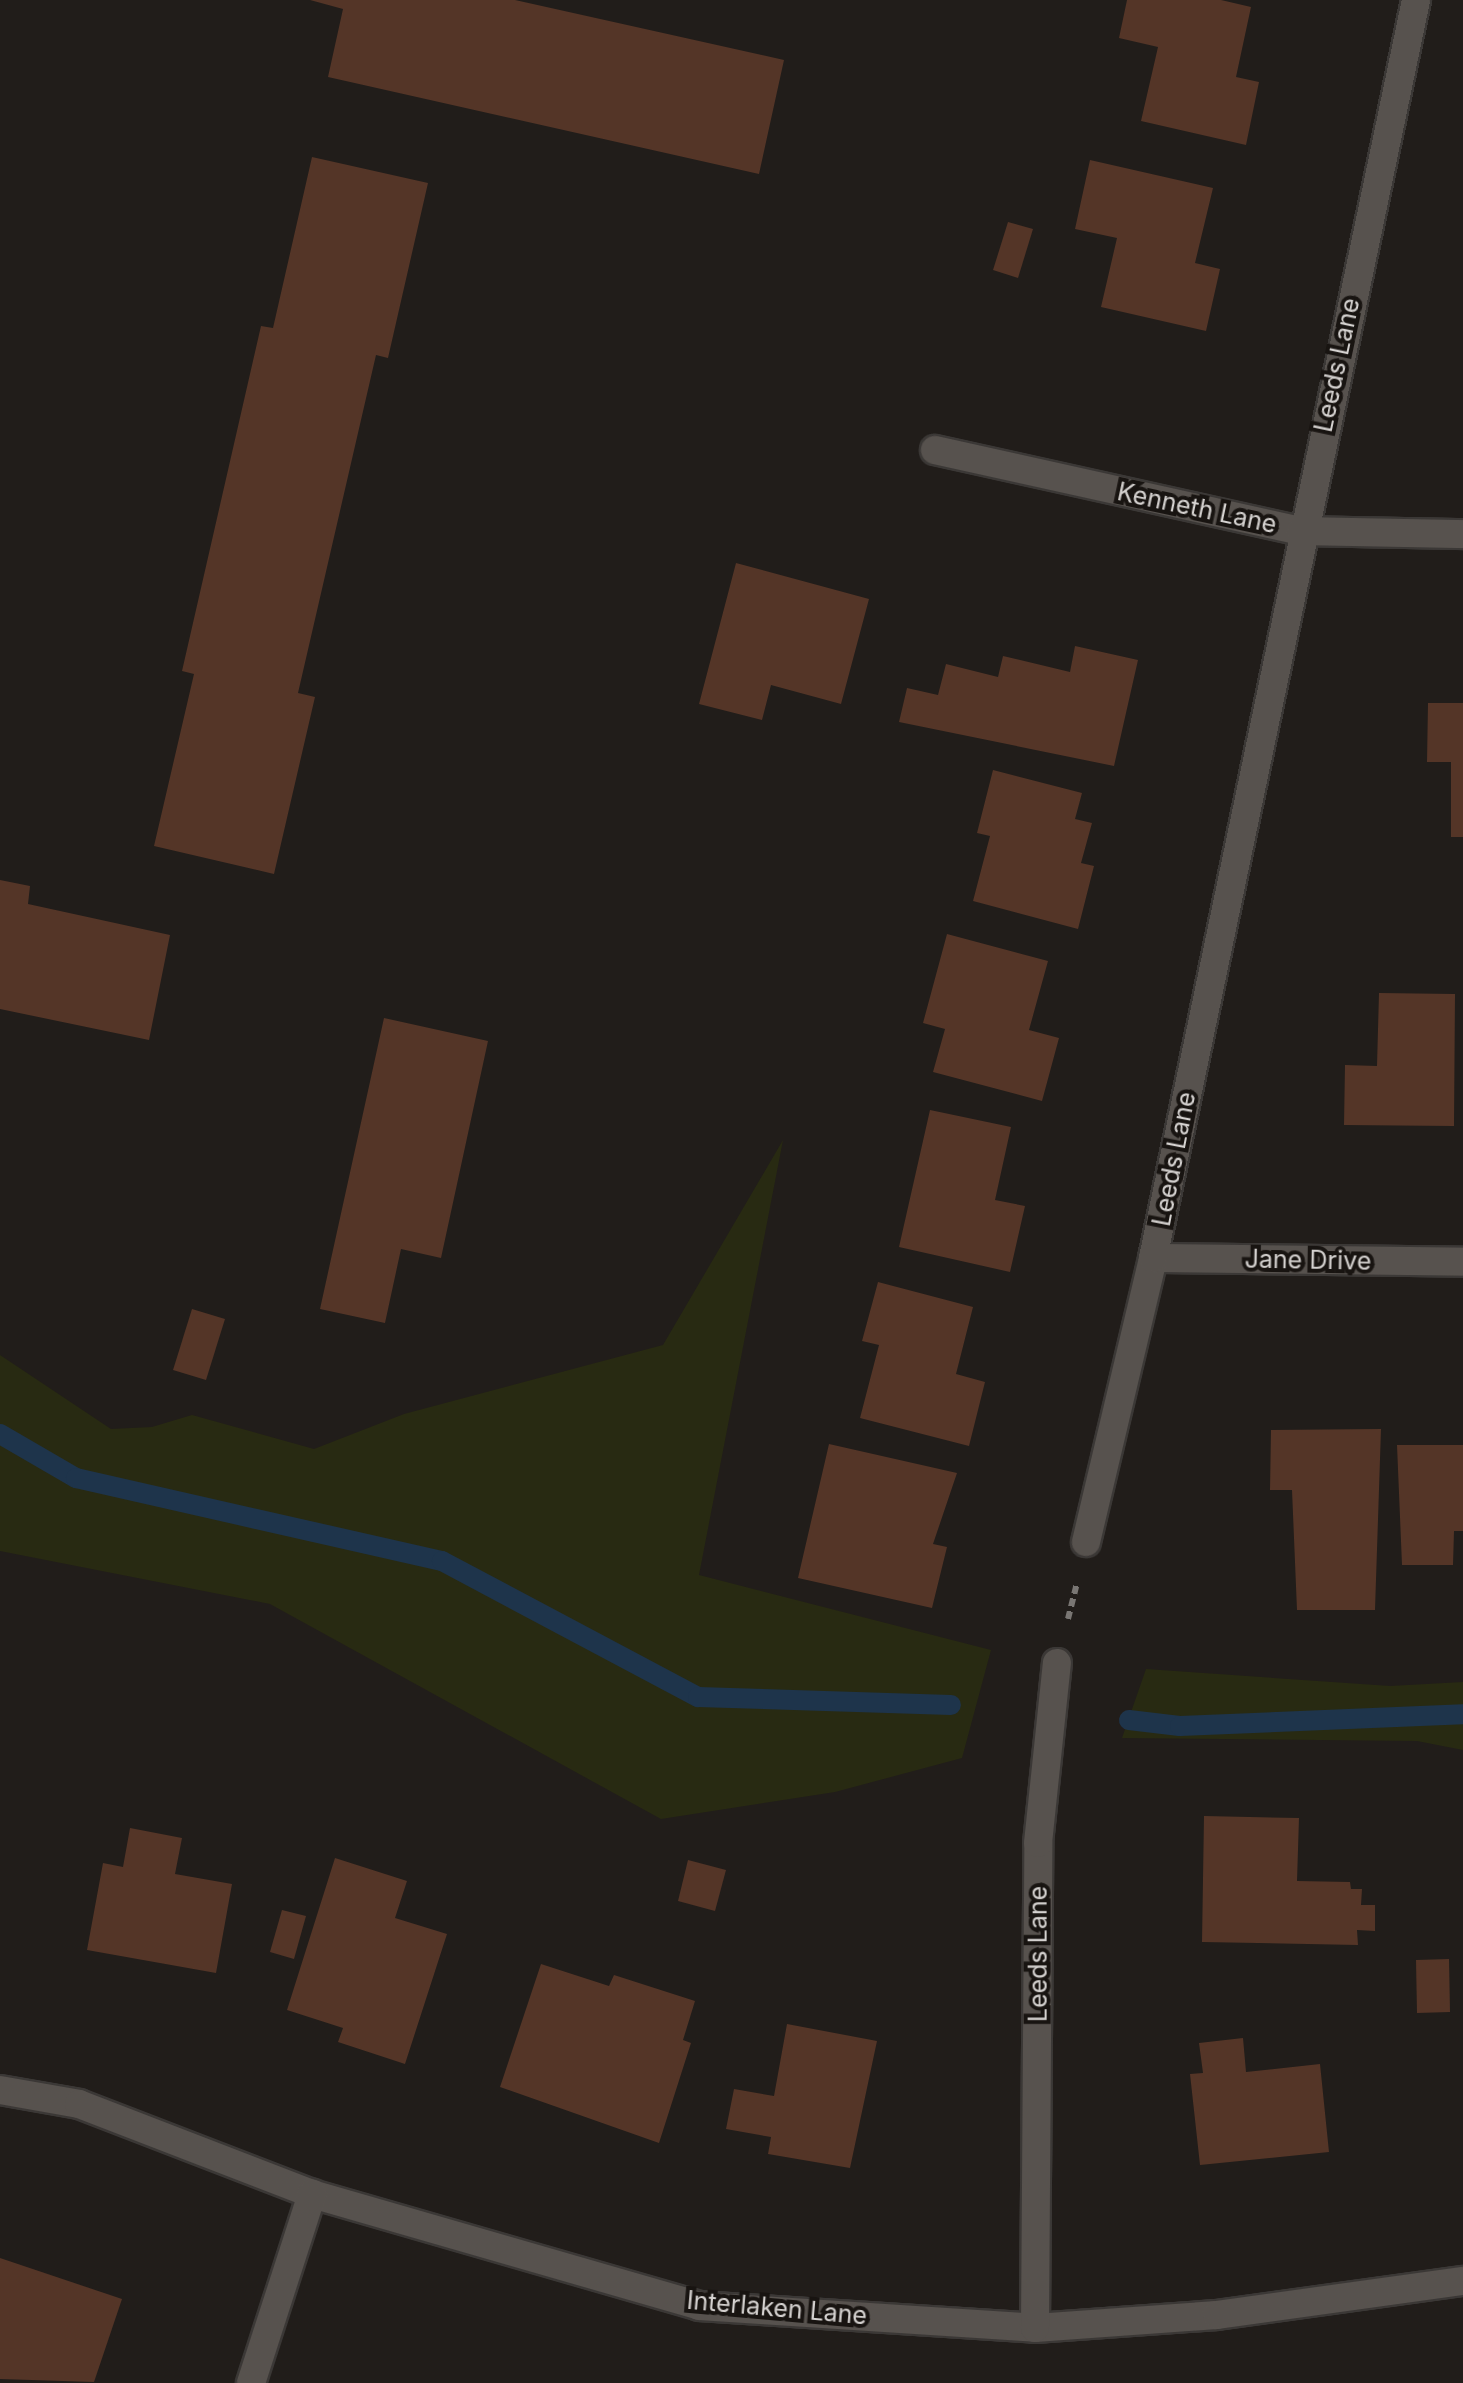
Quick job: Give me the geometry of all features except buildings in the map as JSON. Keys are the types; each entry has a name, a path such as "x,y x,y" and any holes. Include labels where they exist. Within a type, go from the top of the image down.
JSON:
{"street":[{"name":"Leeds Lane","path":"1086,1542 1154,1258 1300,531 1416,0"},
{"name":"Kenneth Lane","path":"935,450 1300,531 1463,534"},
{"name":"Jane Drive","path":"1154,1258 1463,1262"},
{"name":"Leeds Lane","path":"1035,2328 1038,1843 1057,1662"},
{"name":"Interlaken Lane","path":"0,2090 79,2104 312,2194 698,2306 1035,2328 1218,2315 1463,2281"},
{"path":"251,2383 312,2194"}],"path":[{"path":"1057,1662 1086,1542"}],"green space":[{"path":"783,1140 699,1575 991,1650 962,1758 835,1792 661,1819 270,1604 0,1551 0,1355 111,1429 152,1427 192,1415 314,1449 404,1414 663,1345"},
{"path":"1146,1669 1390,1686 1463,1682 1463,1750 1417,1741 1122,1738"}],"waterway":[{"path":"0,1434 76,1478 442,1561 698,1697 951,1705"},
{"path":"1129,1720 1180,1726 1463,1714"}]}
